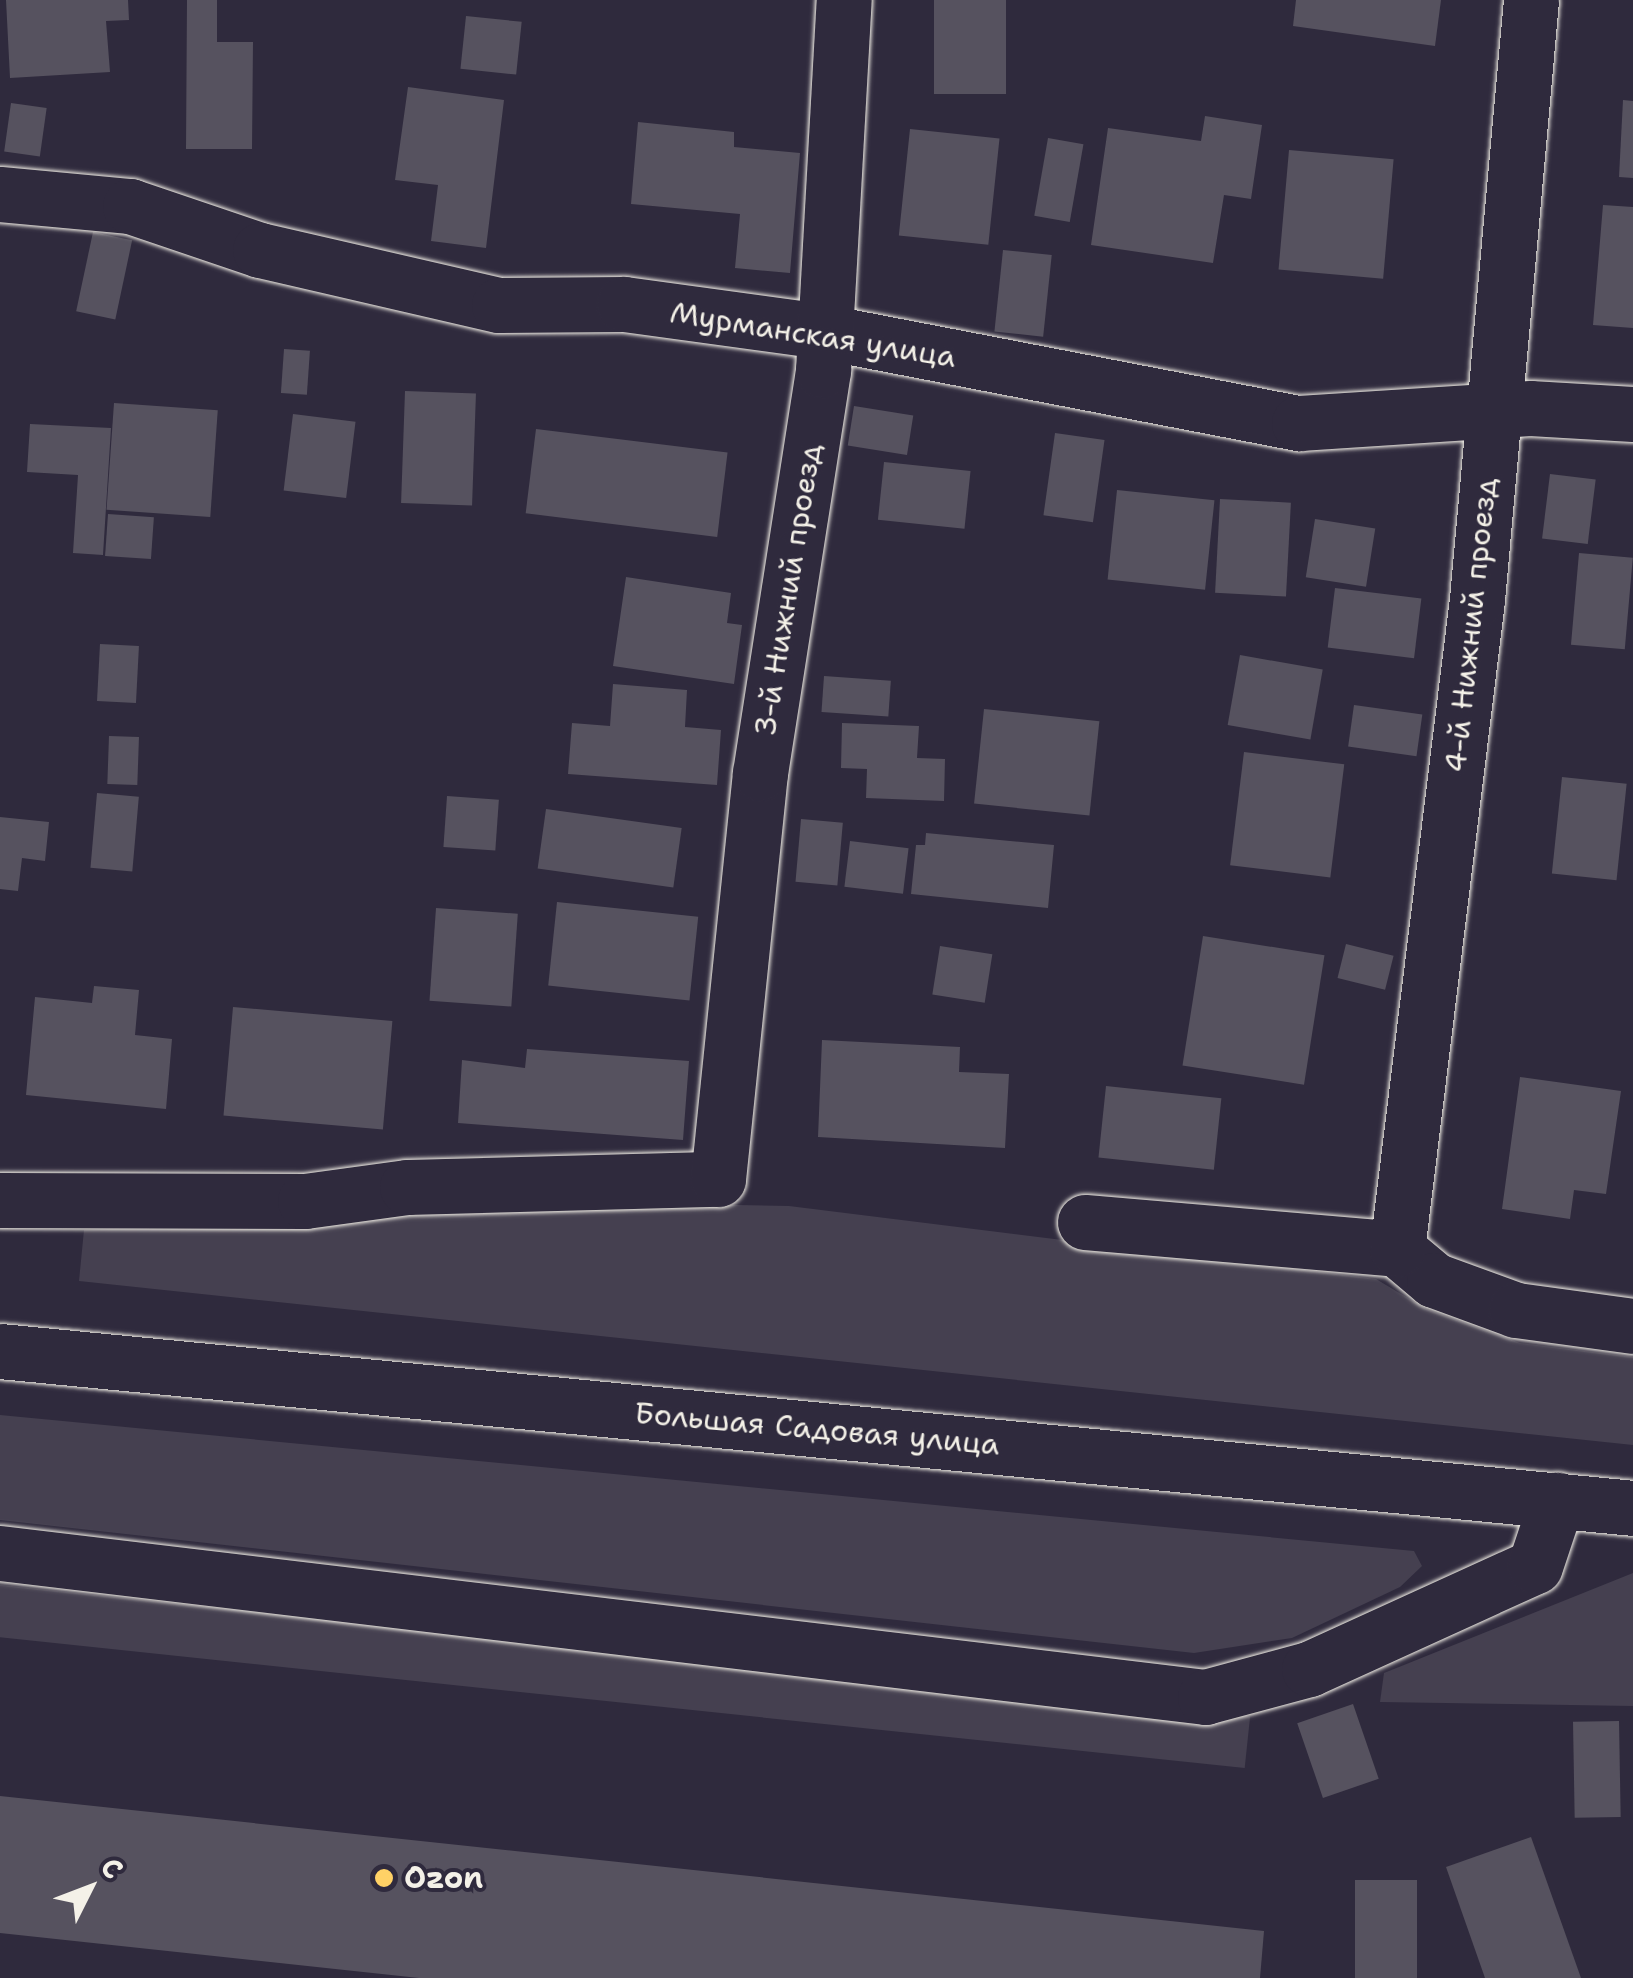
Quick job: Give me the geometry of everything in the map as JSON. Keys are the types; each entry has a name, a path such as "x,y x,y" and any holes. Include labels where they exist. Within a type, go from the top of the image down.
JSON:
{"street":[{"name":"3-й Нижний проезд","path":"0,1200 305,1201 408,1187 718,1180 760,772 823,370 820,331 844,0"},
{"name":"4-й Нижний проезд","path":"1396,1249 1477,599 1490,412 1531,0"},
{"name":"Мурманская улица","path":"0,194 130,206 260,250 499,305 624,304 820,331 1298,422 1490,412 1633,414"},
{"path":"1085,1222 1396,1249 1434,1280 1516,1310 1633,1326"},
{"name":"Большая Садовая улица","path":"0,1351 1633,1508"},
{"path":"0,1553 1205,1697 1308,1669 1536,1566 1557,1500"}],"shaded area":[{"path":"683,1204 789,1206 1376,1279 1426,1309 1520,1343 1633,1357 1633,1445 79,1281 84,1230"},
{"path":"0,1415 1414,1551 1422,1566 1400,1587 1292,1638 1194,1653 0,1520"},
{"path":"1633,1573 1633,1706 1380,1702 1384,1673"},
{"path":"0,1585 1250,1716 1245,1768 0,1637"}],"building":[{"path":"6,0 128,0 129,20 106,21 110,72 10,78"},
{"path":"187,0 217,0 217,42 253,42 252,149 186,149"},
{"path":"934,0 1006,0 1006,94 934,94"},
{"path":"1296,0 1441,0 1435,46 1293,26"},
{"path":"466,16 522,22 516,75 460,69"},
{"path":"408,87 504,100 486,248 431,241 438,185 395,180"},
{"path":"1623,100 1633,101 1633,178 1619,177"},
{"path":"11,103 47,108 40,157 4,152"},
{"path":"1205,116 1262,125 1251,199 1224,195 1213,263 1091,245 1108,128 1201,141"},
{"path":"638,122 734,132 734,147 800,153 790,273 735,268 740,214 631,204"},
{"path":"910,129 1000,138 988,245 899,235"},
{"path":"1048,138 1083,144 1070,222 1034,216"},
{"path":"1289,150 1394,159 1383,279 1279,270"},
{"path":"1603,205 1633,207 1633,328 1593,325"},
{"path":"93,232 132,240 115,320 76,311"},
{"path":"1003,250 1052,255 1043,337 994,332"},
{"path":"284,349 310,351 307,395 281,393"},
{"path":"405,391 476,393 472,505 401,503"},
{"path":"114,403 218,410 210,517 107,510"},
{"path":"854,406 913,415 907,455 848,446"},
{"path":"293,414 356,422 346,498 284,490"},
{"path":"30,424 111,428 103,555 73,553 78,475 27,472"},
{"path":"536,429 728,453 717,537 526,513"},
{"path":"1055,433 1105,440 1093,522 1043,515"},
{"path":"884,462 971,471 964,529 878,520"},
{"path":"1550,474 1596,480 1588,544 1542,539"},
{"path":"1117,490 1214,500 1205,590 1108,580"},
{"path":"1220,499 1291,503 1286,597 1215,593"},
{"path":"108,514 154,517 151,559 105,556"},
{"path":"1315,519 1375,529 1366,587 1306,577"},
{"path":"1579,553 1633,558 1625,649 1571,645"},
{"path":"626,577 731,593 727,623 742,625 734,684 613,666"},
{"path":"1335,588 1421,599 1414,658 1328,648"},
{"path":"100,644 139,646 136,703 97,701"},
{"path":"1240,655 1323,670 1310,740 1228,725"},
{"path":"824,676 891,681 888,717 821,712"},
{"path":"613,684 687,690 685,727 721,730 717,785 568,774 572,723 610,726"},
{"path":"1354,705 1422,715 1416,756 1348,747"},
{"path":"984,709 1099,721 1089,816 974,803"},
{"path":"842,723 919,726 917,758 945,759 944,801 866,798 867,769 841,768"},
{"path":"109,736 139,737 137,785 107,784"},
{"path":"1244,752 1344,764 1330,877 1230,865"},
{"path":"1562,777 1627,784 1617,880 1552,873"},
{"path":"97,793 139,797 132,871 90,868"},
{"path":"447,796 499,800 495,851 443,847"},
{"path":"546,809 682,828 673,887 538,868"},
{"path":"0,817 49,822 45,861 22,858 18,891 0,889"},
{"path":"801,819 843,823 837,885 796,882"},
{"path":"926,833 1054,845 1048,908 911,894 916,845 925,845"},
{"path":"850,841 909,848 903,894 844,887"},
{"path":"557,902 698,917 689,1000 548,986"},
{"path":"436,908 518,914 511,1006 430,1001"},
{"path":"1203,936 1324,955 1304,1085 1183,1065"},
{"path":"1346,944 1394,956 1385,990 1338,978"},
{"path":"940,946 992,954 985,1003 932,994"},
{"path":"94,986 139,990 135,1035 172,1039 166,1109 26,1095 35,997 92,1003"},
{"path":"233,1007 392,1021 383,1130 224,1116"},
{"path":"822,1040 960,1047 959,1072 1009,1074 1005,1148 818,1137"},
{"path":"527,1049 689,1061 683,1140 458,1123 462,1060 525,1068"},
{"path":"1520,1077 1621,1091 1606,1194 1574,1190 1570,1219 1502,1209"},
{"path":"1106,1086 1221,1098 1214,1170 1098,1158"},
{"path":"1353,1704 1379,1779 1323,1798 1297,1723"},
{"path":"1619,1721 1621,1817 1575,1818 1573,1722"},
{"path":"0,1796 1264,1931 1260,1978 419,1978 0,1933"},
{"path":"1531,1837 1581,1978 1485,1978 1446,1867"},
{"path":"1355,1880 1417,1880 1417,1978 1355,1978"}],"place":[{"name":"Ozon","path":"384,1878"}]}
